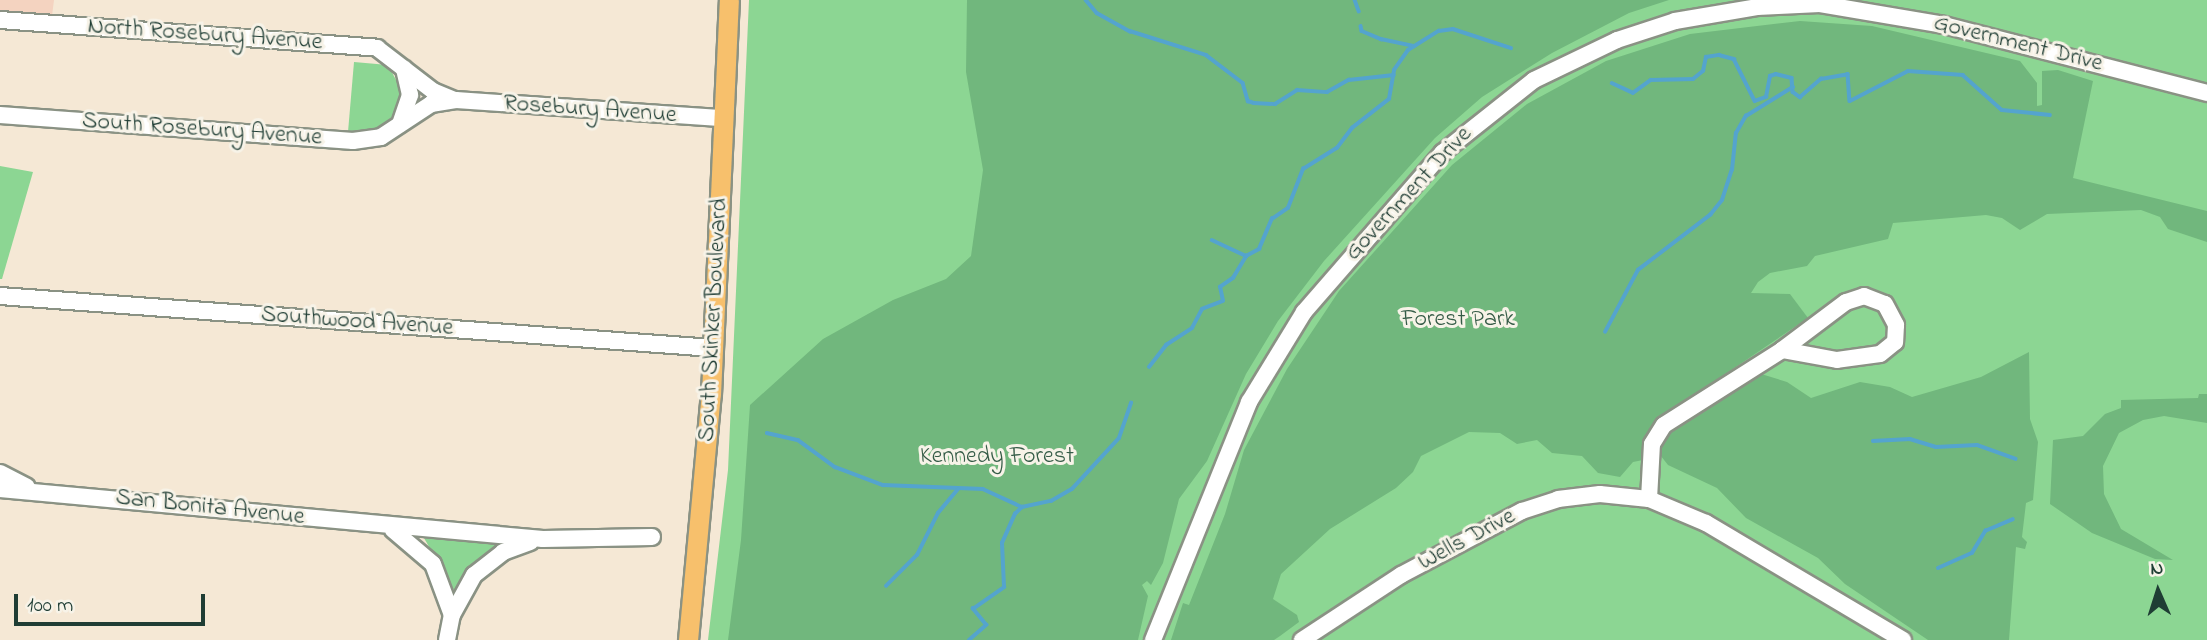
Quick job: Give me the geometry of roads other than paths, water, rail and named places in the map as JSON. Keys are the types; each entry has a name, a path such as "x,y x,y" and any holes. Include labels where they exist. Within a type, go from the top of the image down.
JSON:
{"main road":[{"name":"South Skinker Boulevard","path":"688,640 713,348 729,0"}],"street":[{"name":"Government Drive","path":"1153,640 1168,612 1249,402 1304,312 1382,217 1457,139 1534,80 1617,40 1701,15 1820,4 1944,25 2207,93"},
{"name":"North Rosebury Avenue","path":"0,20 376,48 433,91 456,100"},
{"path":"400,124 410,95 403,67"},
{"name":"Rosebury Avenue","path":"456,100 723,118"},
{"name":"South Rosebury Avenue","path":"0,115 353,141 381,137 430,104 456,100"},
{"name":"Southwood Avenue","path":"0,296 713,348"},
{"path":"1649,499 1652,444 1664,425 1782,350 1855,298 1864,296 1885,304 1896,325 1891,346 1863,359 1837,360 1782,350"},
{"name":"San Bonita Avenue","path":"0,473 32,489"},
{"name":"San Bonita Avenue","path":"0,489 32,489 387,527 543,539 652,537"},
{"name":"Wells Drive","path":"1302,640 1401,575 1522,511 1579,495 1649,499 1749,544 1903,640"},
{"name":"San Bonita Avenue","path":"387,527 408,538 433,564 452,615"},
{"path":"447,640 452,615 468,583 486,564 520,544 543,539"},
{"name":"Government Drive","path":"1165,640 1168,612"}],"waterway":[{"path":"1086,0 1097,13 1130,31 1206,55 1243,83 1248,101 1254,103 1275,104 1297,90 1327,92 1349,80 1394,75"},
{"path":"1355,0 1359,11"},
{"path":"1361,26 1362,31 1381,39 1414,46"},
{"path":"1149,367 1166,345 1192,328 1202,309 1223,301 1220,287 1233,278 1246,256 1259,249 1272,219 1288,208 1303,169 1337,148 1352,128 1389,99 1394,70 1408,50 1439,31 1453,29 1511,48"},
{"path":"1612,83 1633,93 1651,80 1693,79 1703,71 1706,57 1719,55 1734,59 1755,101 1766,97 1770,76 1776,74 1792,78 1793,92 1800,97 1821,79 1848,74 1850,101 1908,71 1963,75 2002,110 2050,115"},
{"path":"1605,332 1638,270 1710,215 1722,200 1732,170 1736,133 1746,116 1793,87"},
{"path":"1212,240 1246,256"},
{"path":"969,640 986,625 973,609 1004,587 1002,543 1015,514 1022,507 1051,501 1072,489 1119,438 1131,403"},
{"path":"767,433 798,440 835,467 883,485 983,489 1022,507"},
{"path":"1873,441 1910,439 1936,447 1977,445 2016,459"},
{"path":"886,586 917,555 938,513 958,489"},
{"path":"1938,568 1972,553 1985,531 2013,519"}],"park label":[{"name":"Forest Park","path":"1458,320"},
{"name":"Kennedy Forest","path":"997,457"}]}
